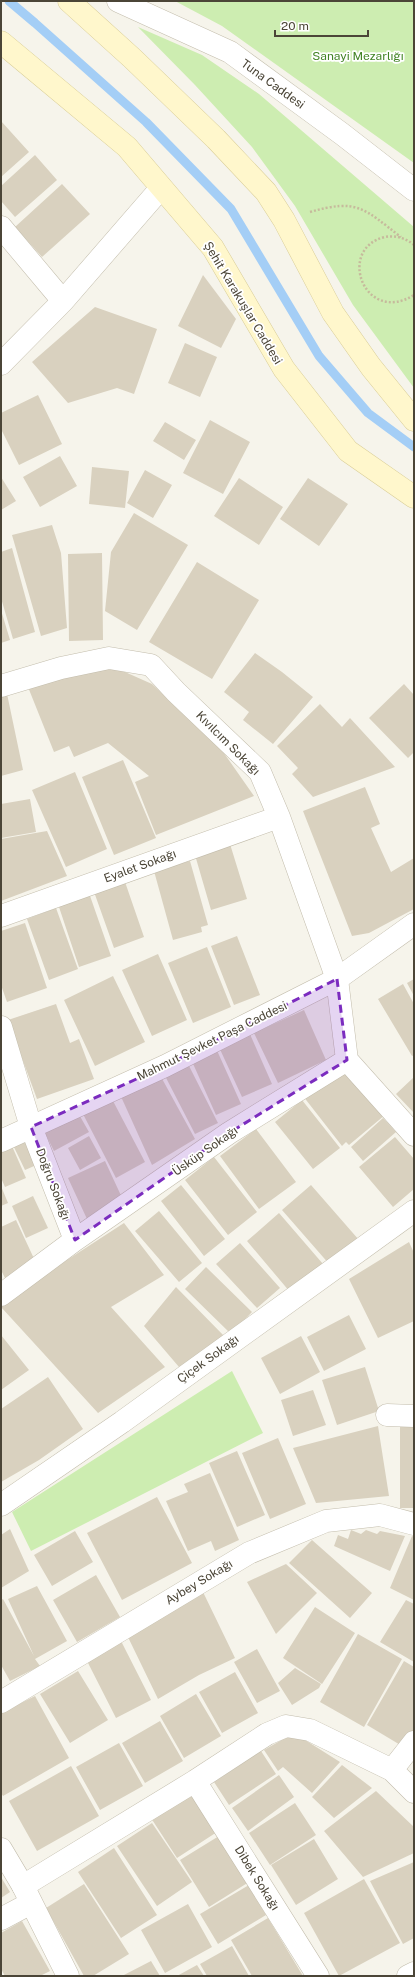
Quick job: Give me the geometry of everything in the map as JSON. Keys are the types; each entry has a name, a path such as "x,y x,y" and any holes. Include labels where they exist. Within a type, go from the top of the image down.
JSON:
{"main road":[{"path":"69,1 144,68 216,139 266,192 284,220 332,313 371,367 414,420"},
{"name":"Şehit Karakuşlar Caddesi","path":"1,42 127,148 213,248 284,369 348,451 414,497"}],"street":[{"name":"Tuna Caddesi","path":"118,1 230,52 342,134 414,190"},
{"path":"1,364 63,301 161,188"},
{"path":"1,227 63,301"},
{"name":"Kıvılcım Sokağı","path":"1,686 61,668 109,658 151,665 176,692 260,772 279,817 337,979"},
{"name":"Eyalet Sokağı","path":"1,916 279,817"},
{"name":"Mahmut Şevket Paşa Caddesi","path":"1,1141 164,1066 337,979 414,924"},
{"path":"337,979 347,1060 414,1135"},
{"name":"Doğru Sokağı","path":"1,1027 30,1127 75,1240"},
{"name":"Üsküp Sokağı","path":"1,1295 75,1240 229,1133 347,1060"},
{"name":"Çiçek Sokağı","path":"1,1505 122,1422 414,1211"},
{"path":"387,1415 414,1416"},
{"name":"Aybey Sokağı","path":"1,1702 249,1552 326,1522 380,1515 414,1524"},
{"path":"1,1919 27,1894 195,1781 268,1734 286,1726 310,1730 392,1770 414,1792"},
{"path":"392,1770 414,1742"},
{"name":"Dibek Sokağı","path":"195,1781 318,1976"},
{"path":"1,1849 27,1894 68,1976"},
{"path":"408,1976 414,1973"}],"path":[{"path":"307,213 327,207 347,205 366,210 402,238 414,245"},
{"path":"402,238 390,236 379,239 369,246 363,255 359,266 360,277 365,288 373,296 383,301 394,303 406,300 414,295"}],"highlighted area":[{"path":"337,979 347,1060 229,1133 75,1240 31,1127 165,1066"}],"green space":[{"name":"Sanayi Mezarlığı","path":"175,1 414,1 414,163 222,26"},
{"path":"138,27 202,55 259,94 414,227 414,388 353,305 295,206 252,147 195,85"},
{"path":"232,1371 263,1433 31,1551 12,1512"}],"building":[{"path":"1,121 29,152 1,177"},
{"path":"35,155 57,180 15,217 1,201 1,186"},
{"path":"62,184 90,214 42,257 15,227"},
{"path":"203,275 236,319 221,348 178,326"},
{"path":"95,307 157,329 134,394 117,388 68,403 32,362"},
{"path":"185,343 217,357 200,397 168,383"},
{"path":"38,395 62,444 19,465 1,429 1,413"},
{"path":"210,420 250,442 223,494 183,473"},
{"path":"165,422 196,440 184,460 153,441"},
{"path":"60,456 77,486 40,507 23,477"},
{"path":"92,467 129,471 125,508 89,504"},
{"path":"145,470 172,485 153,518 127,503"},
{"path":"1,477 16,501 1,510"},
{"path":"239,478 283,507 259,545 214,516"},
{"path":"308,478 348,504 319,546 280,519"},
{"path":"134,513 188,545 137,630 105,611 111,552"},
{"path":"52,525 61,553 67,628 41,636 12,535"},
{"path":"12,548 35,632 13,639 1,598 1,552"},
{"path":"102,553 103,640 69,641 68,554"},
{"path":"197,562 259,600 212,679 149,642"},
{"path":"1,610 10,640 1,643"},
{"path":"255,653 313,697 273,744 243,720 249,712 224,692"},
{"path":"107,664 152,684 219,746 254,796 156,835 135,782 149,776 108,743 74,757 69,746 54,752 28,687"},
{"path":"404,684 414,695 414,752 408,758 369,718"},
{"path":"6,689 23,770 1,776 1,691"},
{"path":"320,704 342,727 350,718 395,767 313,797 292,774 298,768 277,746"},
{"path":"123,760 156,838 114,855 82,777"},
{"path":"75,772 107,849 66,867 32,790"},
{"path":"365,787 380,824 371,828 391,872 414,858 414,909 369,933 352,936 303,811"},
{"path":"30,799 36,832 1,838 1,804"},
{"path":"47,831 67,876 1,901 1,839"},
{"path":"230,844 247,899 211,910 195,855"},
{"path":"190,861 208,925 201,927 202,932 173,940 154,871"},
{"path":"124,879 144,937 114,948 93,889"},
{"path":"89,893 111,956 79,967 58,904"},
{"path":"56,908 78,969 49,980 27,919"},
{"path":"25,923 47,988 7,1002 1,985 1,931"},
{"path":"237,936 260,995 234,1005 211,946"},
{"path":"207,947 231,1007 193,1023 168,963"},
{"path":"158,954 187,1020 152,1036 122,970"},
{"path":"113,976 145,1042 95,1066 64,1000"},
{"path":"414,979 414,996 407,983"},
{"path":"403,984 414,1004 414,1055 412,1056 378,999"},
{"path":"56,1004 70,1043 79,1039 94,1079 37,1099 8,1020"},
{"path":"304,1010 326,1060 278,1083 254,1033"},
{"path":"249,1032 272,1084 242,1097 218,1045"},
{"path":"215,1046 241,1104 216,1115 190,1057"},
{"path":"186,1060 218,1123 195,1134 163,1072"},
{"path":"333,1074 352,1074 385,1115 349,1145 346,1142 342,1146 303,1096"},
{"path":"160,1075 195,1139 152,1165 118,1090"},
{"path":"414,1077 414,1113 396,1094"},
{"path":"112,1099 145,1162 116,1178 83,1114"},
{"path":"302,1100 340,1148 313,1169 275,1122"},
{"path":"77,1111 89,1132 54,1151 43,1129"},
{"path":"383,1118 396,1132 363,1161 351,1147"},
{"path":"256,1129 296,1182 259,1209 220,1156"},
{"path":"28,1136 41,1163 25,1170 12,1143"},
{"path":"89,1136 101,1158 80,1170 68,1148"},
{"path":"395,1137 414,1159 414,1189 393,1207 359,1167"},
{"path":"12,1146 26,1178 5,1187 1,1178 1,1150"},
{"path":"214,1157 257,1212 228,1235 185,1180"},
{"path":"105,1161 124,1202 87,1219 68,1178"},
{"path":"181,1185 225,1239 204,1256 161,1201"},
{"path":"311,1185 359,1240 330,1265 282,1210"},
{"path":"1,1186 8,1203 1,1206"},
{"path":"33,1196 48,1228 26,1238 12,1206"},
{"path":"159,1211 202,1263 179,1282 135,1231"},
{"path":"279,1213 323,1264 290,1292 247,1241"},
{"path":"16,1220 37,1265 6,1280 1,1270 1,1227"},
{"path":"124,1223 164,1275 111,1307 165,1367 98,1413 1,1307 1,1303"},
{"path":"409,1242 414,1253 414,1321 378,1338 349,1279"},
{"path":"240,1243 280,1288 257,1308 216,1264"},
{"path":"206,1267 252,1312 231,1334 185,1289"},
{"path":"176,1287 226,1338 179,1367 144,1326"},
{"path":"349,1315 366,1349 324,1371 307,1337"},
{"path":"1,1335 29,1370 1,1390"},
{"path":"301,1336 320,1372 280,1394 261,1358"},
{"path":"365,1367 379,1411 337,1425 322,1380"},
{"path":"48,1377 83,1429 39,1460 1,1482 1,1409"},
{"path":"313,1390 326,1425 293,1436 281,1400"},
{"path":"400,1425 414,1425 414,1508 400,1508"},
{"path":"378,1426 389,1496 316,1503 293,1448"},
{"path":"278,1438 306,1504 270,1519 242,1453"},
{"path":"237,1451 265,1515 237,1527 209,1463"},
{"path":"210,1473 239,1540 215,1551 211,1541 188,1551 166,1501 188,1492 184,1484"},
{"path":"157,1497 192,1563 122,1600 87,1533"},
{"path":"10,1529 29,1571 1,1588 1,1535"},
{"path":"351,1530 361,1534 366,1530 377,1534 380,1531 405,1536 390,1571 334,1546 338,1535 348,1539"},
{"path":"75,1531 93,1562 52,1586 34,1555"},
{"path":"412,1536 414,1537 414,1600 390,1588"},
{"path":"312,1540 372,1593 350,1618 289,1563"},
{"path":"286,1564 317,1593 276,1634 247,1582"},
{"path":"96,1575 120,1617 77,1642 53,1600"},
{"path":"37,1586 67,1641 35,1659 40,1666 10,1681 1,1665 1,1600 3,1599 34,1656 8,1599"},
{"path":"203,1592 235,1658 199,1675 158,1699 126,1633"},
{"path":"406,1600 414,1604 414,1662 380,1642"},
{"path":"315,1607 355,1633 322,1684 283,1658"},
{"path":"358,1634 402,1659 364,1727 320,1702"},
{"path":"121,1641 151,1700 116,1718 86,1659"},
{"path":"257,1649 280,1691 257,1703 234,1662"},
{"path":"404,1661 414,1667 414,1732 402,1746 367,1725"},
{"path":"295,1668 321,1684 319,1688 292,1705 278,1683"},
{"path":"78,1671 108,1720 70,1743 40,1694"},
{"path":"235,1672 258,1713 222,1733 199,1692"},
{"path":"196,1694 221,1736 184,1758 160,1716"},
{"path":"35,1696 69,1758 3,1796 1,1793 1,1713"},
{"path":"160,1721 183,1761 145,1783 122,1743"},
{"path":"294,1733 340,1762 312,1793 283,1767 278,1771 264,1750"},
{"path":"119,1743 143,1786 100,1810 76,1767"},
{"path":"261,1751 276,1774 229,1805 214,1782"},
{"path":"342,1765 372,1788 334,1818 312,1797"},
{"path":"71,1766 99,1816 37,1851 9,1801"},
{"path":"279,1775 294,1797 248,1831 232,1808"},
{"path":"376,1791 414,1827 414,1853 363,1877 324,1831"},
{"path":"191,1792 217,1832 177,1858 151,1818"},
{"path":"295,1803 316,1835 270,1865 249,1833"},
{"path":"152,1823 192,1882 157,1906 117,1846"},
{"path":"219,1836 249,1882 209,1907 180,1860"},
{"path":"314,1839 338,1879 296,1905 271,1865"},
{"path":"114,1848 157,1915 121,1938 78,1872"},
{"path":"414,1862 414,1938 403,1944 370,1881"},
{"path":"1,1877 10,1892 1,1898"},
{"path":"364,1879 400,1943 339,1976 304,1913"},
{"path":"84,1884 129,1954 93,1976 84,1976 46,1908"},
{"path":"249,1885 266,1915 218,1944 200,1914"},
{"path":"188,1904 212,1947 165,1973 141,1930"},
{"path":"268,1918 303,1976 252,1976 231,1940"},
{"path":"22,1921 50,1971 40,1976 5,1976 1,1969 1,1933"},
{"path":"232,1946 249,1976 207,1976 200,1964"},
{"path":"151,1961 160,1976 122,1976"},
{"path":"197,1965 204,1976 177,1976"}],"waterway":[{"path":"9,1 146,122 231,209 319,356 368,413 414,447"}]}
